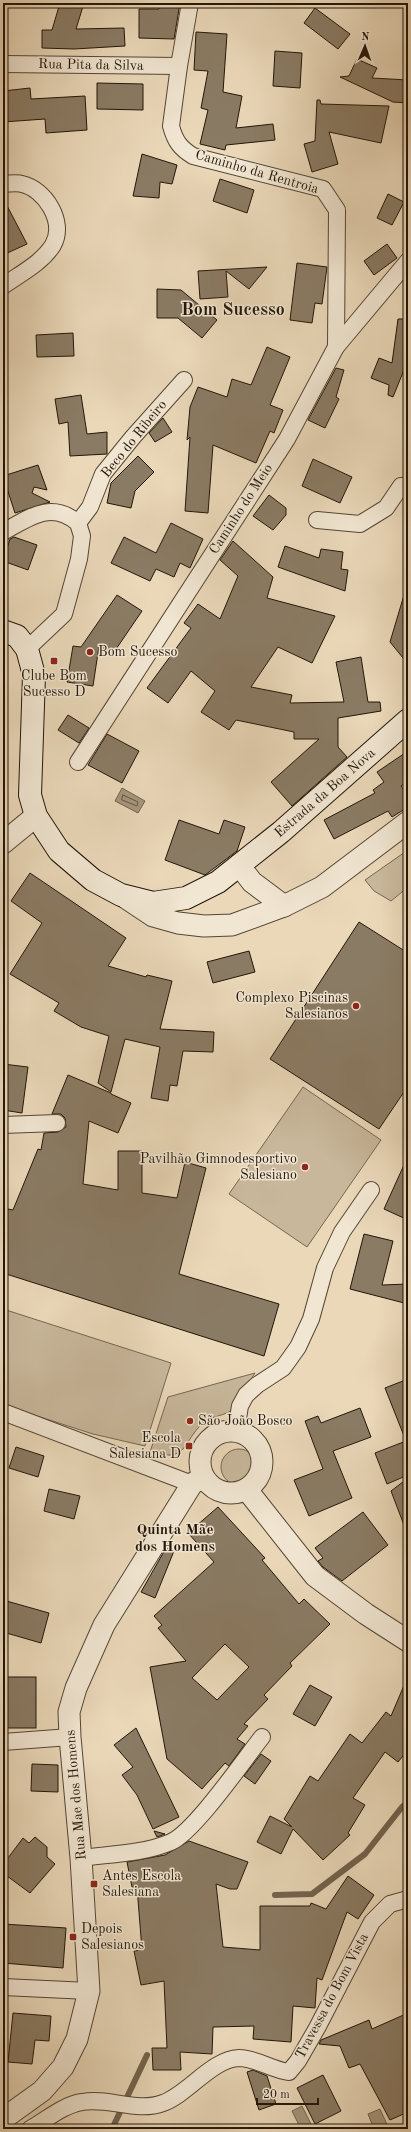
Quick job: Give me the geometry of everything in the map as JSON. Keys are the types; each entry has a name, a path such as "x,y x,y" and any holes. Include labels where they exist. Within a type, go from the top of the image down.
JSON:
{"main road":[{"path":"3,631 17,636 28,649"},
{"name":"Estrada da Boa Nova","path":"28,649 34,675 30,795 36,816 59,851 93,880 121,895 153,903 186,898 218,882 281,832 408,720"}],"street":[{"name":"Caminho da Rentroia","path":"190,3 179,66 171,126 177,142 183,150 193,156 323,189 337,210 336,347"},
{"name":"Rua Pita da Silva","path":"3,64 179,66"},
{"path":"3,184 21,183 41,194 54,212 56,233 54,244 43,259 3,286"},
{"name":"Caminho do Meio","path":"78,762 287,439 336,347 408,261"},
{"name":"Beco do Ribeiro","path":"78,523 90,507 103,474 132,436 184,380"},
{"path":"317,520 360,524 386,508 401,486 408,486"},
{"path":"3,532 36,515 49,512 65,514 78,523 82,536 79,559 64,614 28,649"},
{"path":"3,842 36,816"},
{"path":"121,895 154,916 178,923 204,926 232,925 284,906 322,886 408,822"},
{"path":"239,865 252,882 284,906"},
{"path":"3,1125 57,1123"},
{"path":"236,1431 240,1406 246,1395 257,1385 283,1368 298,1347 312,1319 325,1268 342,1232 370,1190"},
{"path":"3,1412 197,1480 214,1489 231,1494 247,1490 257,1482 262,1470 262,1456 258,1444 248,1435 236,1431 218,1433 205,1444 200,1460 197,1480"},
{"name":"Rua Mae dos Homens","path":"3,2119 42,2092 63,2067 77,2039 89,1991 81,1858 70,1737 69,1712 76,1688 104,1625 197,1480"},
{"path":"247,1490 315,1576 366,1614 408,1641"},
{"path":"3,1742 70,1737"},
{"path":"81,1858 153,1848 172,1841 189,1830 262,1737"},
{"name":"Travessa do Bom Vista","path":"30,2129 69,2106 82,2102 113,2103 148,2107 165,2102 226,2061 239,2058 252,2060 276,2070 289,2072 298,2061 317,2028 372,1922 390,1904 408,1899"},
{"path":"3,1987 89,1991"}],"shaded area":[{"path":"405,852 408,853 408,887 391,901 374,891 365,880"},
{"name":"Pavilhão Gimnodesportivo Salesiano","path":"303,1087 381,1140 307,1247 229,1194"},
{"path":"3,1309 171,1363 145,1446 93,1434 3,1405"},
{"path":"255,1373 232,1410 203,1423 196,1430 183,1449 178,1453 163,1455 150,1452 168,1397"},
{"path":"242,1449 252,1454 256,1460 256,1474 252,1480 246,1484 236,1485 226,1480 222,1474 221,1464 226,1454 232,1450"}],"water":[{"path":"122,788 145,801 138,813 115,801"},
{"path":"302,2106 312,2126 301,2129 292,2111"},
{"path":"380,2109 389,2129 374,2129 368,2114"}],"building":[{"path":"60,3 84,3 76,29 124,28 125,46 74,49 42,48 42,30 52,30"},
{"path":"160,3 180,3 174,39 139,38 139,9 159,9"},
{"path":"315,8 350,34 338,49 304,23"},
{"path":"196,32 227,34 223,92 242,96 236,128 273,124 275,140 226,145 225,150 200,144 208,110 201,108 208,71 194,70"},
{"path":"275,51 302,53 300,88 273,86"},
{"path":"357,59 377,68 372,78 408,80 408,103 393,102 340,77 349,76"},
{"path":"97,83 143,84 143,110 97,109"},
{"path":"30,88 31,99 85,96 87,130 46,133 45,119 3,122 3,91"},
{"path":"317,100 320,100 321,104 389,106 381,143 329,132 338,164 312,172 304,144 315,141"},
{"path":"142,154 177,165 172,184 160,182 159,198 133,196"},
{"path":"220,179 254,190 247,213 213,201"},
{"path":"388,194 404,202 392,225 377,218"},
{"path":"3,198 27,244 3,255"},
{"path":"387,244 397,258 374,275 364,261"},
{"path":"297,263 327,267 322,304 315,303 312,323 290,320"},
{"path":"267,267 249,289 226,271 228,297 200,299 198,271"},
{"path":"157,289 181,290 217,320 202,338 178,318 157,318"},
{"path":"398,319 408,319 408,360 393,397 388,395 389,385 371,378 379,358 392,363"},
{"path":"73,333 74,356 37,357 36,335"},
{"path":"267,347 290,357 270,405 283,410 274,433 270,431 256,463 213,445 208,513 185,511 190,437 187,440 190,407 198,387 227,397 232,379 251,385"},
{"path":"336,368 344,370 336,397 339,399 325,428 308,420"},
{"path":"81,395 87,434 107,432 107,454 70,456 68,422 59,424 55,399"},
{"path":"163,418 172,432 155,442 149,433"},
{"path":"138,456 154,472 135,491 131,508 107,503 111,483"},
{"path":"313,459 352,477 340,503 302,486"},
{"path":"38,465 47,490 34,487 32,493 50,502 15,513 3,476"},
{"path":"269,495 286,508 286,515 273,530 253,516"},
{"path":"171,523 203,539 190,568 180,563 174,577 156,569 150,581 111,563 124,537 156,553"},
{"path":"14,537 37,545 28,570 3,561 10,539"},
{"path":"233,541 273,577 267,598 335,616 312,663 278,647 251,687 292,695 290,703 344,702 336,662 361,657 368,702 380,702 381,711 338,718 338,747 347,757 292,806 271,782 319,739 294,739 294,732 236,720 229,730 201,712 215,691 191,671 168,703 147,688 191,628 184,623 198,604 220,619 238,576 220,560"},
{"path":"285,546 319,558 321,549 343,552 341,569 348,570 345,591 278,567"},
{"path":"117,595 142,611 112,655 99,646 93,686 67,682 73,646 81,647"},
{"path":"404,595 408,596 408,664 390,642"},
{"path":"68,715 89,728 79,743 58,730"},
{"path":"107,734 139,751 122,783 88,765"},
{"path":"408,751 408,781 401,786 408,795 408,807 392,817 388,811 334,839 324,820 375,793 373,790 384,782 377,772"},
{"path":"179,820 219,834 224,820 245,827 237,851 205,875 165,860"},
{"path":"30,873 126,938 108,966 146,977 147,975 172,981 160,1029 214,1032 213,1052 183,1051 177,1086 170,1085 168,1101 151,1098 160,1047 125,1039 111,1092 98,1083 109,1036 81,1027 54,1011 59,1003 10,974 42,923 11,901"},
{"name":"Complexo Piscinas Salesianos","path":"359,922 408,953 408,1086 379,1129 270,1059"},
{"path":"249,951 255,972 213,983 207,962"},
{"path":"3,1064 28,1067 22,1113 3,1110"},
{"path":"68,1075 131,1103 118,1133 89,1121 83,1184 118,1190 118,1151 142,1151 142,1193 177,1198 185,1162 206,1168 179,1274 279,1304 264,1356 3,1273 3,1208 13,1210 38,1149 41,1150 44,1133 58,1132 66,1127 65,1118 61,1114 52,1114"},
{"path":"408,1156 408,1220 384,1209"},
{"path":"364,1234 393,1241 382,1285 408,1284 408,1304 350,1289"},
{"path":"408,1379 408,1475 387,1484 375,1453 406,1441 385,1388"},
{"path":"360,1408 371,1437 333,1451 352,1498 309,1516 294,1480 323,1469 305,1421 318,1416 321,1423"},
{"path":"16,1447 44,1456 38,1477 9,1468"},
{"path":"408,1478 408,1532 407,1533 391,1491"},
{"path":"49,1489 80,1496 74,1519 44,1511"},
{"path":"218,1507 265,1558 262,1560 299,1604 304,1599 330,1624 290,1663 292,1666 264,1695 268,1699 244,1724 248,1726 237,1739 245,1744 229,1766 225,1763 202,1789 167,1759 150,1667 186,1661 158,1628 162,1625 154,1616 214,1562 188,1533","holes":["225,1644 249,1667 217,1700 192,1678"]},
{"path":"363,1512 388,1545 342,1581 323,1567 318,1561 323,1558 315,1548"},
{"path":"166,1548 174,1551 155,1598 141,1592"},
{"path":"3,1600 49,1613 41,1643 3,1632"},
{"path":"408,1676 408,1750 398,1762 385,1752 353,1798 365,1805 348,1833 350,1835 323,1860 293,1829 281,1854 257,1842 270,1816 292,1827 284,1819 310,1776 318,1781 350,1734 362,1743 386,1712 391,1716"},
{"path":"7,1677 36,1677 36,1728 7,1728"},
{"path":"310,1685 332,1697 315,1726 293,1714"},
{"path":"136,1728 179,1817 153,1829 137,1795 122,1775 133,1767 114,1745"},
{"path":"261,1754 271,1761 255,1784 244,1776"},
{"path":"32,1764 58,1765 58,1792 31,1791"},
{"path":"154,1831 165,1834 157,1837"},
{"path":"35,1837 47,1847 47,1857 55,1864 30,1893 3,1873 3,1857 8,1858 23,1838 29,1843"},
{"path":"189,1841 248,1862 237,1889 230,1889 216,1884 223,1947 260,1950 260,1906 310,1906 311,1903 326,1909 348,1876 374,1895 358,1919 347,1912 322,1980 317,1978 315,2008 293,2006 291,2042 253,2039 254,2026 213,2027 212,2054 180,2052 181,2070 153,2070 152,2048 167,2048 164,1981 141,1985 134,1951 142,1950 137,1887 132,1887 127,1862 165,1855"},
{"path":"3,1924 66,1928 63,1968 3,1963"},
{"path":"13,2013 51,2016 49,2041 35,2040 32,2064 8,2062"},
{"path":"408,2013 408,2112 390,2120 360,2064 349,2068 340,2046 319,2044 321,2040 369,2020 372,2029"},
{"path":"253,2070 267,2076 276,2104 259,2110 247,2072"},
{"path":"323,2075 341,2111 315,2124 297,2088"}],"waterway":[{"path":"275,1895 312,1894 365,1854 402,1807 408,1802"},
{"path":"112,2129 147,2055"}],"place":[{"name":"Bom Sucesso","path":"90,652"},
{"name":"Clube Bom Sucesso D","path":"54,661"},
{"name":"Complexo Piscinas Salesianos","path":"356,1006"},
{"name":"Pavilhão Gimnodesportivo Salesiano","path":"305,1167"},
{"name":"São João Bosco","path":"190,1421"},
{"name":"Escola Salesiana D","path":"189,1446"},
{"name":"Antes Escola Salesiana","path":"94,1884"},
{"name":"Depois Salesianos","path":"73,1937"}],"district":[{"name":"Bom Sucesso","path":"233,310"},
{"name":"Quinta Mãe dos Homens","path":"175,1538"}]}
